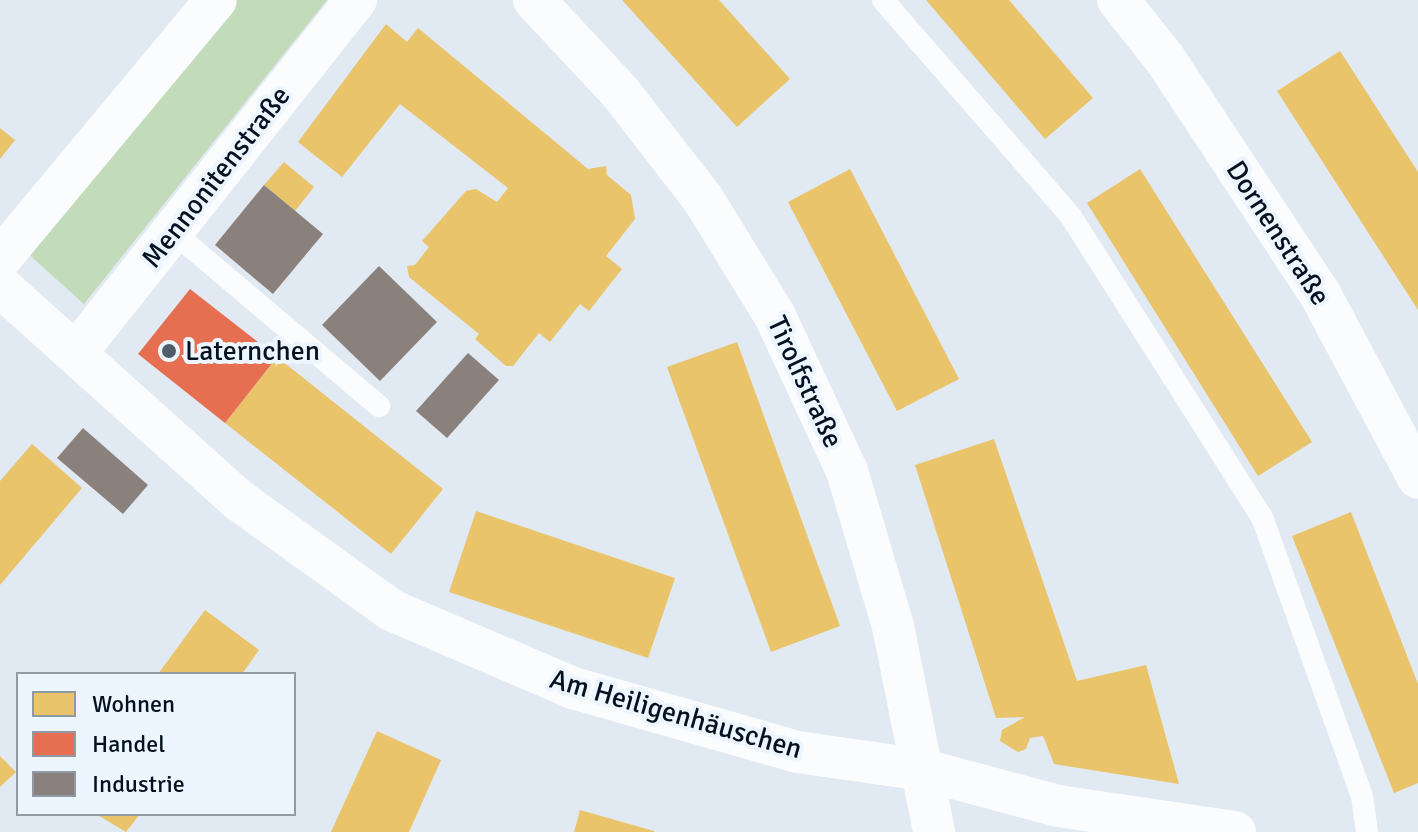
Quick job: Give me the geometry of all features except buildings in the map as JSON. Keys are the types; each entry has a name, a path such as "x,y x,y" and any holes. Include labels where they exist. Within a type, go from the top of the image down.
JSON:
{"street":[{"path":"0,259 216,0"},
{"name":"Mennonitenstraße","path":"76,353 356,0"},
{"name":"Tirolfstraße","path":"534,0 620,92 703,199 775,316 847,471 893,626 934,832"},
{"name":"Dornenstraße","path":"1118,0 1165,59 1321,296 1418,478"},
{"name":"Am Heiligenhäuschen","path":"0,286 240,501 391,610 573,688 797,752 924,770 1058,806 1235,832"}],"lane":[{"path":"883,0 1070,215 1262,517 1362,796 1367,832"},
{"path":"173,232 379,406"}],"green space":[{"path":"237,0 327,0 84,304 26,252"}],"place":[{"name":"Laternchen","path":"169,351"}]}
